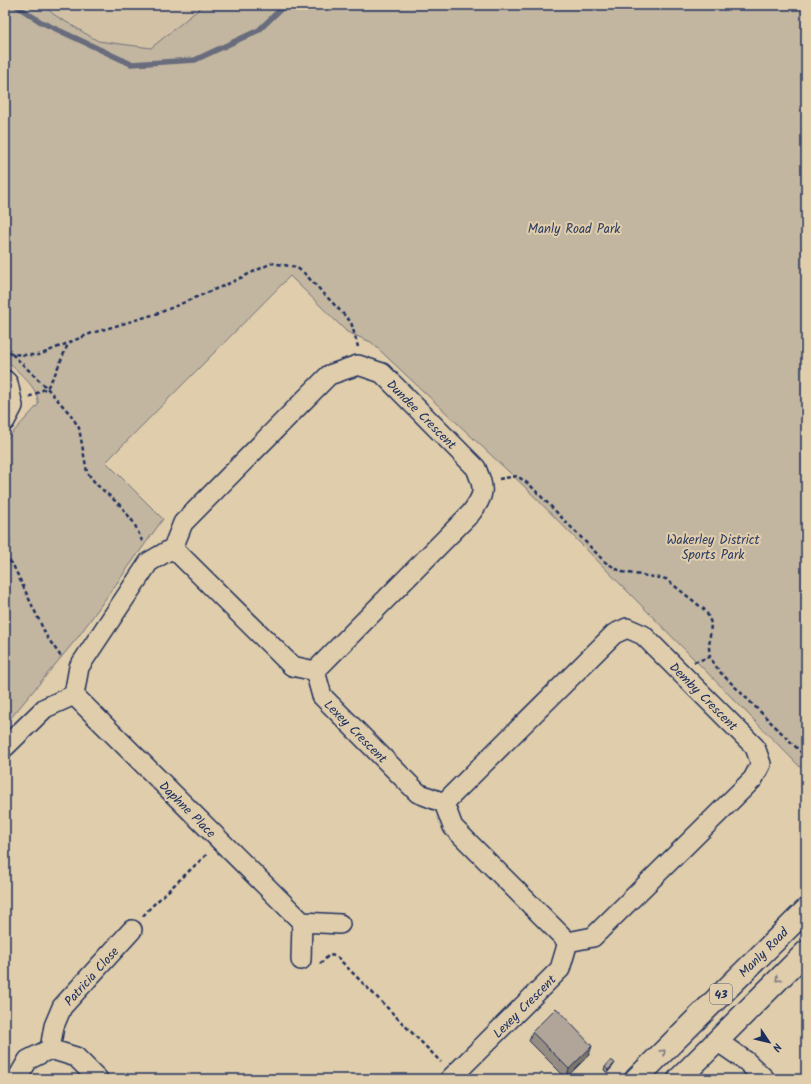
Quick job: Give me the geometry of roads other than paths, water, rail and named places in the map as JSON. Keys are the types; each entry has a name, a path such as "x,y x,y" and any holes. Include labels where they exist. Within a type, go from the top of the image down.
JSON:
{"main road":[{"name":"Manly Road","path":"636,1079 806,910"},
{"name":"43","path":"678,1079 806,952"}],"street":[{"name":"Dundee Crescent","path":"173,548 183,523 329,375 358,365 382,373 476,468 482,483 482,498 471,513 315,671"},
{"path":"5,380 8,383 9,414"},
{"path":"5,747 45,708 74,695 79,667 149,562 173,548 292,666 315,671"},
{"name":"Demby Crescent","path":"444,803 614,634 627,628 643,635 754,746 761,764 753,779 593,937 568,942"},
{"name":"Lexey Crescent","path":"315,671 322,696 418,793 444,803"},
{"name":"Daphne Place","path":"74,695 302,922"},
{"path":"444,803 453,828 568,942"},
{"path":"301,960 302,922 340,924"},
{"name":"Patricia Close","path":"50,1049 54,1026 62,1007 132,930"},
{"name":"Lexey Crescent","path":"452,1077 560,969 568,942"},
{"path":"717,1041 746,1061 765,1079"},
{"path":"17,1079 28,1060 50,1049 76,1057 98,1079"}],"waterway":[{"path":"15,5 41,22 131,64 195,60 259,30 285,5"}],"park label":[{"name":"Manly Road Park","path":"574,228"},
{"name":"Wakerley District Sports Park","path":"713,546"}]}
